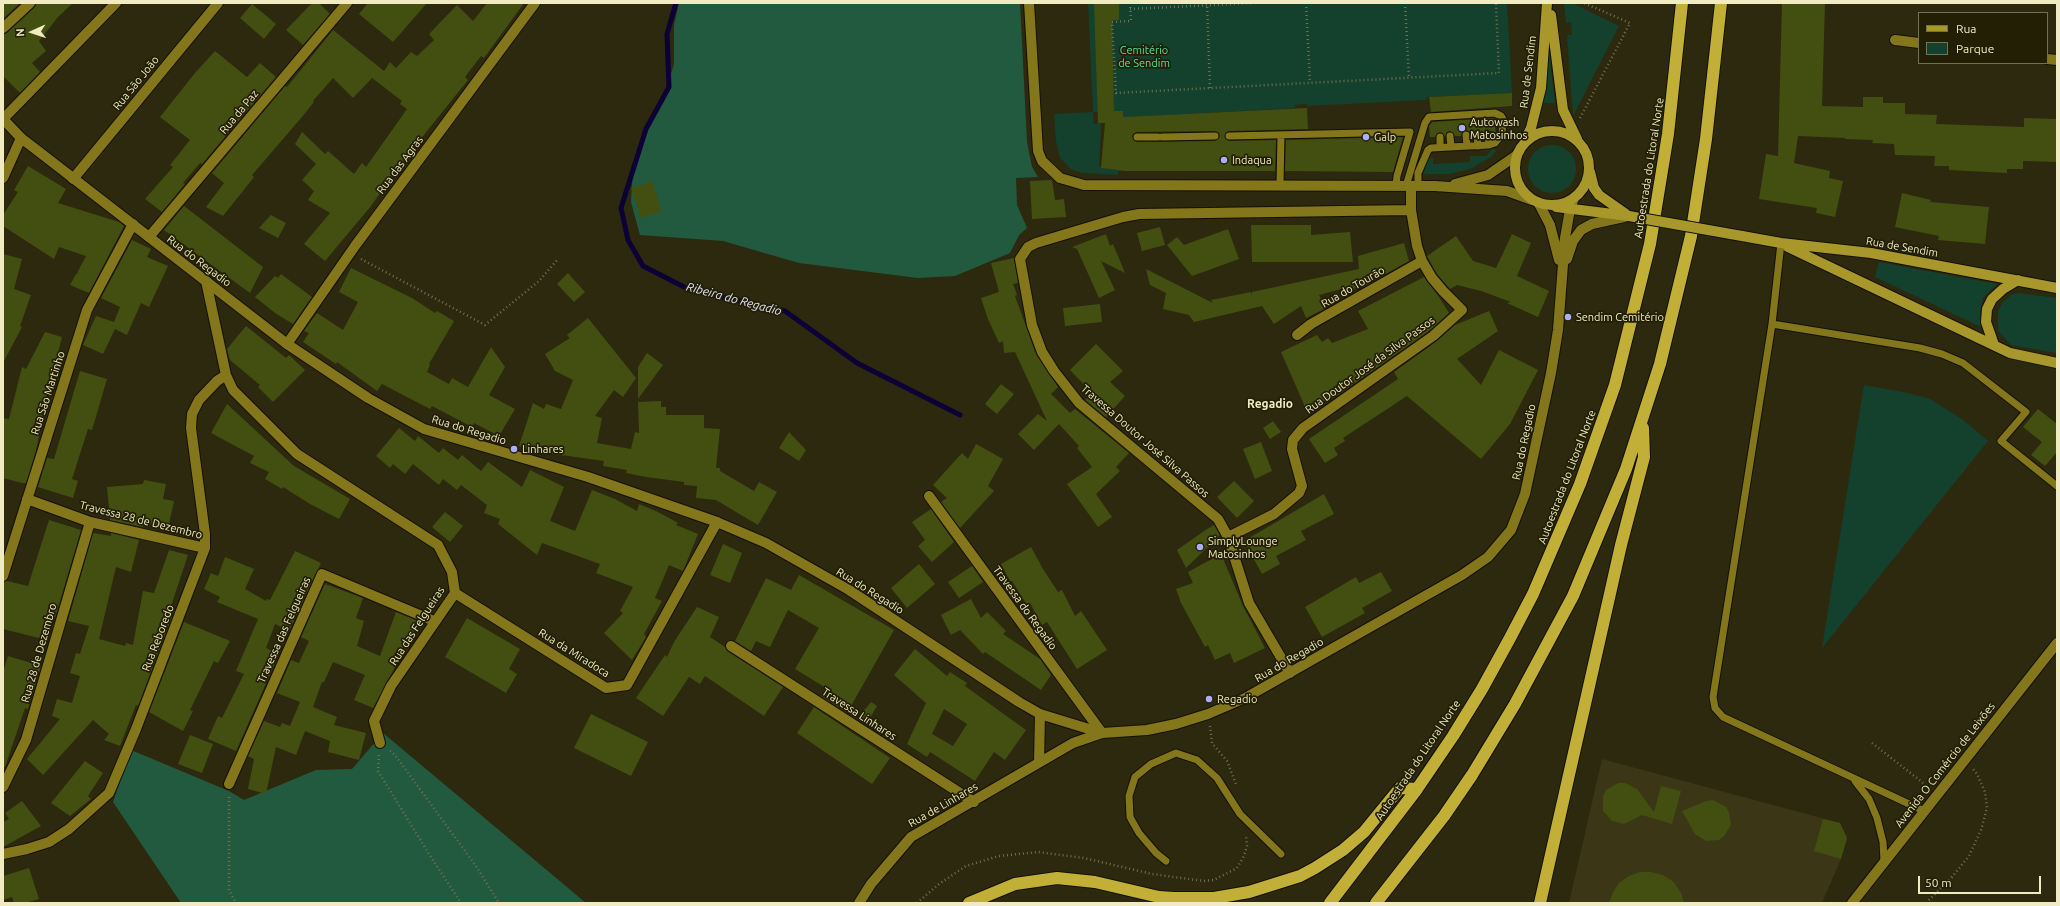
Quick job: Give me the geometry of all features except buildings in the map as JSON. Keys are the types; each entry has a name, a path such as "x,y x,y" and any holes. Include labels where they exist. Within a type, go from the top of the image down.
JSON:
{"highway":[{"name":"Autoestrada do Litoral Norte","path":"1330,903 1417,789 1453,736 1510,638 1557,541 1593,450 1624,352 1650,244 1663,172 1678,44 1681,3"},
{"path":"1376,903 1417,852 1469,780 1515,704 1573,596 1626,469 1666,343 1690,236 1706,139 1721,3"},
{"path":"1540,903 1621,545 1644,457 1643,419"},
{"path":"969,903 1015,884 1057,878 1095,882 1153,896 1174,898 1214,898 1249,892 1300,876 1315,868 1343,850 1364,832 1400,788 1417,789"}],"main road":[{"name":"Rua de Sendim","path":"1549,3 1560,95 1563,110 1575,136"},
{"name":"Rua de Sendim","path":"1524,142 1532,128 1541,88 1549,3"},
{"path":"1556,130 1575,136 1584,148 1588,158 1588,180 1582,190 1574,198 1562,204 1539,202 1524,193 1517,180 1514,165 1517,155 1524,142 1534,135 1544,131 1556,130"},
{"name":"Rua de Sendim","path":"1589,169 1594,188 1599,195 1629,216"},
{"name":"Rua de Sendim","path":"1539,202 1570,209 1629,216 1781,243 1871,252 2057,288"},
{"name":"Rua de Sendim","path":"1781,243 2010,354 2057,363"},
{"path":"1994,345 1986,322 1987,310 1992,299 2003,289 2018,280"}],"street":[{"path":"3,28 30,3"},
{"path":"3,119 116,3"},
{"name":"Rua São João","path":"73,179 218,3"},
{"name":"Rua da Paz","path":"149,237 347,3"},
{"name":"Rua das Agras","path":"287,344 350,253 535,3"},
{"path":"1029,3 1038,150 1042,161 1060,178 1084,185 1436,186 1507,192 1539,202"},
{"path":"1895,40 1918,42"},
{"name":"Rua do Regadio","path":"3,119 21,138 287,344 368,398 424,429 588,477 717,522 766,543 848,590 1019,702 1040,714 1102,733 1147,730 1208,714 1245,698 1462,574 1488,557 1511,530 1525,494 1551,373 1558,330 1561,277 1570,209 1574,198"},
{"path":"3,178 21,138"},
{"path":"1436,186 1477,179 1497,170 1517,155"},
{"name":"Rua Doutor José da Silva Passos","path":"1228,537 1274,514 1299,493 1302,486 1292,448 1293,440 1303,428 1433,336 1462,310 1443,292 1422,261 1417,246 1408,186"},
{"name":"Rua do Regadio","path":"1539,202 1547,216 1554,234 1561,277"},
{"name":"Travessa Doutor José Silva Passos","path":"1290,673 1249,603 1228,537 1218,518 1079,404 1054,371 1042,352 1032,325 1020,259 1023,251 1036,243 1123,217 1139,214 1411,210"},
{"name":"Rua do Regadio","path":"1561,277 1573,241 1581,230 1592,224 1629,216"},
{"name":"Rua São Martinho","path":"3,576 87,310 133,224"},
{"name":"Rua do Tourão","path":"1297,335 1311,324 1422,261"},
{"name":"Rua das Felgueiras","path":"206,281 226,375 233,390 298,454 438,545 452,572 455,593 434,621 391,686 374,721 380,743"},
{"name":"Rua Reboredo","path":"3,854 27,850 49,842 69,829 109,793 136,729 205,548 205,534 191,428 192,414 199,400 217,381 226,375"},
{"name":"Travessa do Regadio","path":"929,496 1102,733"},
{"name":"Travessa 28 de Dezembro","path":"27,498 90,522 205,548"},
{"name":"Rua 28 de Dezembro","path":"3,787 26,740 90,522"},
{"name":"Rua da Miradoca","path":"455,593 606,688 627,685 717,522"},
{"name":"Travessa das Felgueiras","path":"229,784 322,574 434,621"},
{"name":"Avenida O Comércio de Leixões","path":"1852,903 2057,643"},
{"name":"Travessa Linhares","path":"731,646 974,802"},
{"path":"1039,762 1040,714"},
{"name":"Rua de Linhares","path":"858,903 871,884 911,837 974,802 1073,743 1102,733"}],"lane":[{"path":"1498,114 1503,119 1502,134 1495,143 1478,146 1431,148 1424,154 1418,173 1408,186 1425,123 1429,117 1439,119 1466,118 1498,114"},
{"path":"1229,136 1410,132 1397,176 1408,186"},
{"path":"1280,185 1281,134"},
{"path":"1466,135 1466,146"},
{"path":"1477,135 1478,146"},
{"path":"1488,135 1489,145"},
{"path":"1137,137 1215,136"},
{"path":"1450,136 1451,147"},
{"path":"1440,137 1440,147"},
{"path":"1781,243 1772,324 1713,702 1718,713 1723,717 1924,811"},
{"path":"1772,324 1920,348 1942,354 1963,363 2026,412 2001,441 2057,486"},
{"path":"1166,861 1156,853 1138,833 1130,817 1129,796 1135,777 1151,764 1176,753 1196,760 1217,778 1240,814 1281,854"},
{"path":"1852,778 1869,799 1875,814 1883,842 1884,861"}],"path":[{"path":"1130,3 1131,21 1112,22 1116,92 1499,73 1496,3"},
{"path":"1130,9 1207,4 1254,3"},
{"path":"1306,3 1310,83"},
{"path":"1405,3 1409,78"},
{"path":"1575,136 1630,23 1584,3"},
{"path":"1207,4 1210,88"},
{"path":"350,253 485,325 539,281 558,259"},
{"path":"1208,714 1212,743 1227,761 1237,792"},
{"path":"380,743 378,771 461,903"},
{"path":"380,743 395,755 476,866 499,903"},
{"path":"1872,743 1937,794"},
{"path":"1926,903 1952,877 1969,856 1981,830 1987,808 1985,792 1977,774 1964,760"},
{"path":"229,784 229,890 236,903"},
{"path":"917,903 939,884 966,866 999,856 1038,852 1084,858 1152,874 1204,881 1214,880 1237,868 1244,856 1247,846 1240,814"}],"shaded area":[{"path":"1602,759 1840,823 1847,838 1841,859 1822,903 1569,903"}],"green space":[{"path":"679,3 1020,3 1027,142 1032,167 1038,177 1016,178 1017,205 1027,228 1019,235 1010,253 955,276 918,278 799,263 723,241 640,235 631,202 633,169 642,141 663,99 674,64 674,25"},
{"name":"Cemitério de Sendim","path":"1088,3 1507,3 1512,93 1427,97 1426,100 1307,106 1307,104 1295,105 1295,108 1130,117 1126,171 1118,171 1118,175 1082,173 1071,169 1060,158 1056,141 1054,114 1093,112","holes":["1123,111 1118,169 1099,167 1101,123 1094,124 1093,112"]},
{"path":"1564,3 1572,3 1619,26 1573,116 1567,35 1572,35 1571,22 1566,23"},
{"path":"1549,21 1551,71 1555,103 1543,103"},
{"path":"1552,145 1561,147 1569,152 1574,160 1576,169 1574,178 1569,186 1561,191 1552,193 1543,191 1535,186 1530,178 1528,169 1530,160 1535,152 1543,147"},
{"path":"1493,148 1496,151 1491,157 1470,169 1450,174 1424,174 1425,164 1430,158 1433,158 1433,164 1470,162 1470,156 1486,156"},
{"path":"1879,262 1997,284 1983,298 1980,313 1981,327 1875,277"},
{"path":"2019,293 2057,298 2057,353 2011,345 1998,331 1998,311 2003,302 2011,295"},
{"path":"1864,385 1903,392 1930,399 1962,419 1988,441 1822,648"},
{"path":"383,733 586,903 181,903 113,802 131,750 229,791 244,800 316,770 352,769"}],"waterway":[{"name":"Ribeira do Regadio","path":"676,3 667,34 669,87 646,129 621,208 628,240 643,266 690,290 785,311 857,363 960,415"}],"place":[{"name":"Autowash Matosinhos","path":"1462,128"},
{"name":"Galp","path":"1366,137"},
{"name":"Indaqua","path":"1224,160"},
{"name":"Sendim Cemitério","path":"1568,317"},
{"name":"Linhares","path":"514,449"},
{"name":"SimplyLounge Matosinhos","path":"1200,547"},
{"name":"Regadio","path":"1209,699"}],"district":[{"name":"Regadio","path":"1270,404"}]}
